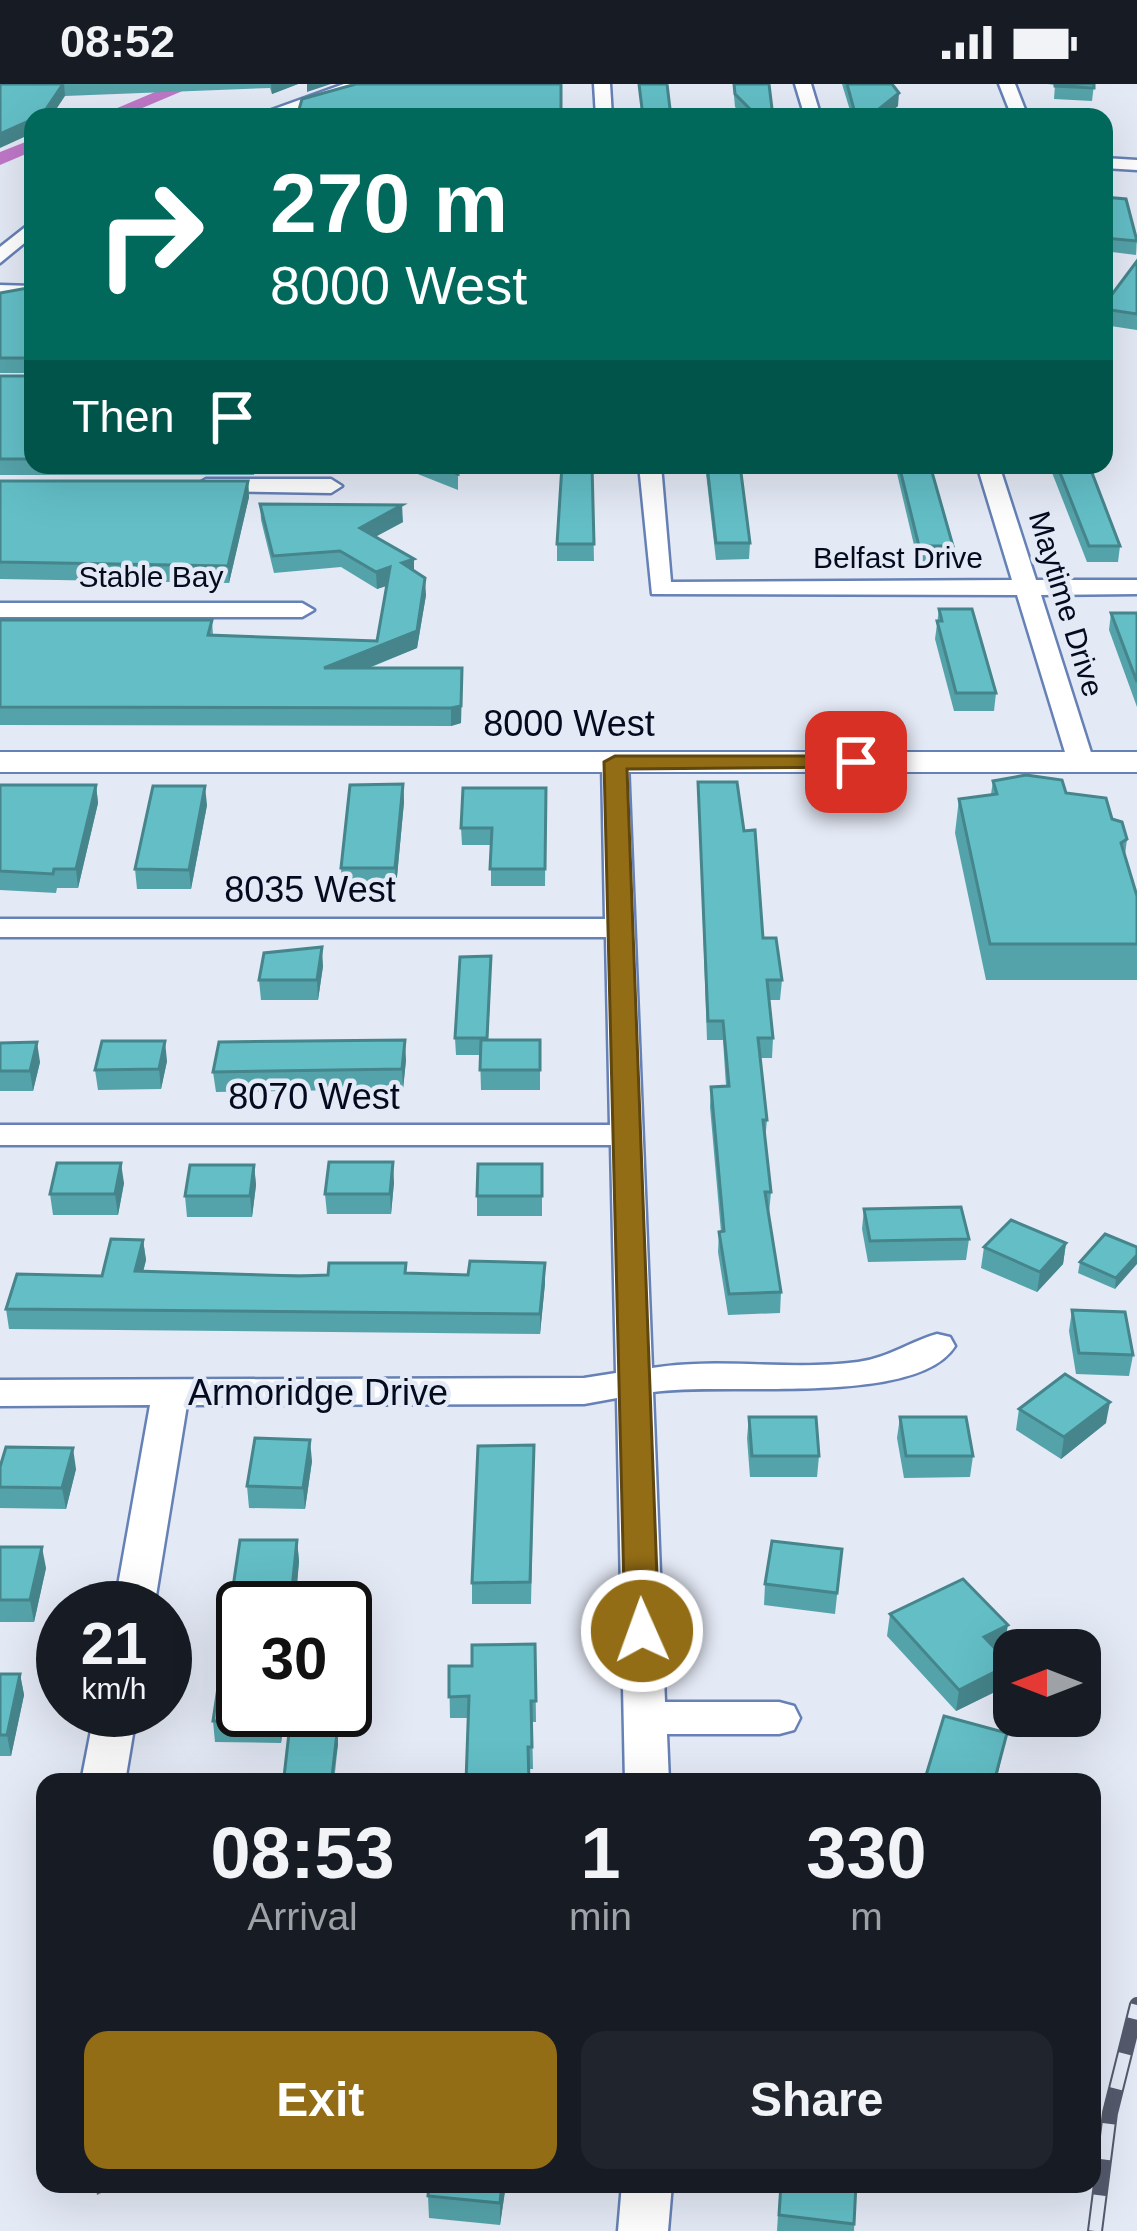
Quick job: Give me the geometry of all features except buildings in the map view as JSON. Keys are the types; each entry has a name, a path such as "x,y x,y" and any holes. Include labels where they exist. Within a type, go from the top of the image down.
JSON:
{"street":[{"path":"284,108 328,91 376,84"},
{"path":"0,257 24,234"},
{"name":"Belfast Drive","path":"651,474 660,589 1137,587"},
{"name":"Maytime Drive","path":"991,474 1081,762"},
{"path":"189,486 332,486"},
{"name":"Stable Bay","path":"0,610 302,610"},
{"name":"8000 West","path":"0,762 1137,762"},
{"path":"615,762 647,1773"},
{"name":"8035 West","path":"0,928 621,928"},
{"name":"8070 West","path":"0,1135 628,1135"},
{"name":"Armoridge Drive","path":"0,1393 584,1391 683,1375 856,1375 903,1365 937,1346"},
{"path":"139,1581 171,1392"},
{"path":"645,1718 779,1718"},
{"path":"105,1773 111,1737"},
{"path":"643,2231 646,2193"}],"waterway":[{"path":"128,108 190,84"},
{"path":"0,159 24,148"}],"railway":[{"path":"1101,2184 1110,2113 1137,2005"},
{"path":"1095,2231 1100,2193"}],"route":[{"path":"642,1631 615,762 856,762"}]}
